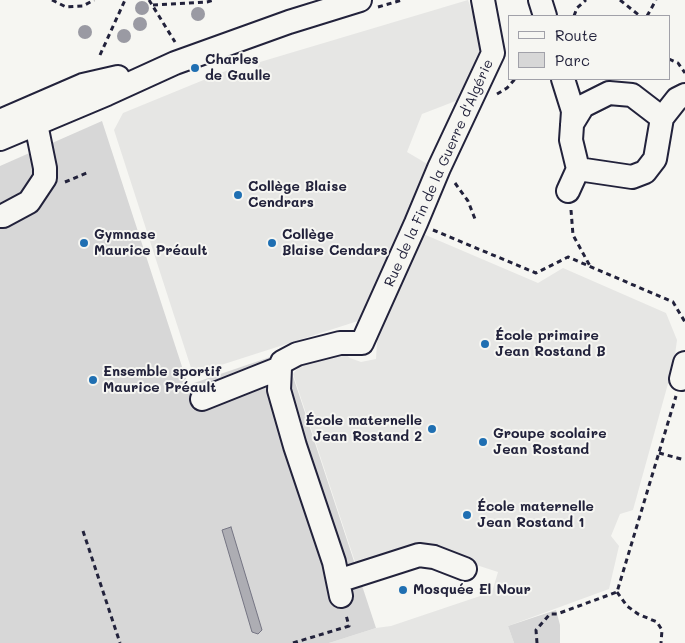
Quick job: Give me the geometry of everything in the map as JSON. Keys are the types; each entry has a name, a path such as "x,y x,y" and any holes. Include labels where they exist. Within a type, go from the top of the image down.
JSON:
{"street":[{"path":"0,139 180,61 289,22 360,0"},
{"name":"Rue de la Fin de la Guerre d'Algérie","path":"280,368 282,362 296,354 340,343 362,343 441,163 494,53 484,0"},
{"path":"540,0 545,15"},
{"path":"0,120 83,85 180,61"},
{"path":"563,80 573,111 571,140 578,169 568,191"},
{"path":"572,124 583,106 609,93 632,95 662,118"},
{"path":"578,169 632,177 646,172 655,159 662,118 677,99 685,96"},
{"path":"0,216 28,202 45,178 45,168 36,124"},
{"path":"202,399 280,368 279,390 295,446 334,562 340,588 419,555 434,557 465,570"}],"path":[{"path":"52,0 66,7 83,6 94,0"},
{"path":"100,55 125,0"},
{"path":"148,0 153,5 180,61"},
{"path":"153,5 214,0"},
{"path":"574,15 577,8 586,0"},
{"path":"620,0 639,15"},
{"path":"648,15 656,0"},
{"path":"670,59 678,63 685,73"},
{"path":"441,163 468,201 475,219"},
{"path":"45,178 61,183 89,172"},
{"path":"568,191 573,235 591,267"},
{"path":"416,223 536,273 568,257 673,302 685,320"},
{"path":"617,592 683,371"},
{"path":"659,453 685,460"},
{"path":"83,532 120,643"},
{"path":"293,643 349,626 340,588"},
{"path":"537,643 536,630 550,614 557,614 617,592"},
{"path":"617,592 627,606 638,614 657,622 662,630 661,643"}],"shaded area":[{"name":"Collège Blaise Cendars","path":"468,0 484,46 466,97 422,114 407,152 429,165 358,321 193,374 114,130 123,113 228,70 252,81 260,62"},
{"name":"Groupe scolaire Jean Rostand","path":"421,233 538,283 563,268 666,313 677,340 674,362 633,510 620,514 611,536 619,546 609,589 508,626 514,643 329,643 376,628 391,626 492,592 498,572 421,547 357,568 293,374 302,363 341,351 350,358 361,362 376,359 378,324"},
{"path":"231,527 262,630 258,634 252,632 222,530"}],"green space":[{"name":"Ensemble sportif Maurice Préault","path":"102,121 188,385 285,352 376,628 329,643 0,643 0,166"},
{"path":"556,610 560,625 560,643 514,643 508,626"}],"place":[{"name":"Charles de Gaulle","path":"195,68"},
{"name":"Collège Blaise Cendrars","path":"238,195"},
{"name":"Gymnase Maurice Préault","path":"84,243"},
{"name":"Collège Blaise Cendars","path":"272,243"},
{"name":"École primaire Jean Rostand B","path":"485,344"},
{"name":"Ensemble sportif Maurice Préault","path":"93,380"},
{"name":"École maternelle Jean Rostand 2","path":"432,429"},
{"name":"Groupe scolaire Jean Rostand","path":"483,442"},
{"name":"École maternelle Jean Rostand 1","path":"467,515"},
{"name":"Mosquée El Nour","path":"403,590"}]}
